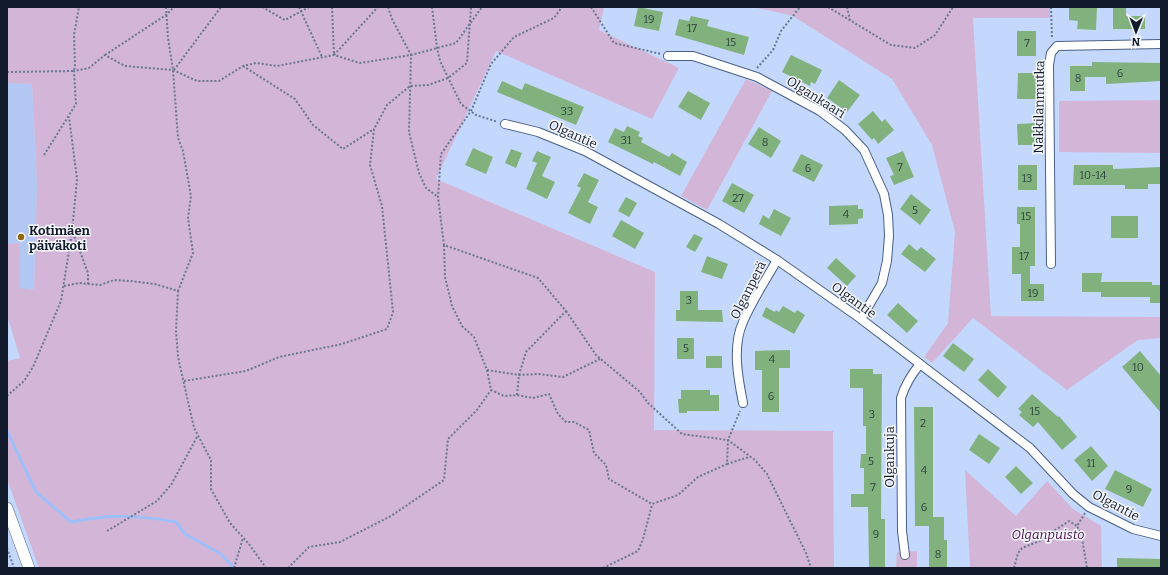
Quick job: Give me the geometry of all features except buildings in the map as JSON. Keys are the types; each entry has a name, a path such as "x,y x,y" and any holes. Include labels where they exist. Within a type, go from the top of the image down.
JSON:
{"street":[{"name":"Nakkilanmutka","path":"1051,264 1049,65 1051,53 1057,46 1161,44"},
{"name":"Olgankaari","path":"668,56 693,56 751,75 791,94 820,111 845,130 864,150 884,194 888,215 888,261 882,283 862,319"},
{"name":"Olgantie","path":"505,124 538,132 584,151 719,224 777,260 862,319 1030,448 1074,494 1089,507 1133,529 1161,536"},
{"name":"Olganperä","path":"742,403 738,378 738,343 743,323 777,260"},
{"name":"Olgankuja","path":"906,555 902,531 901,398 909,378 920,364"},
{"path":"7,508 29,568"}],"path":[{"path":"44,155 76,104 74,36 79,7"},
{"path":"166,7 173,70 178,138 184,151 191,196 188,218 193,253 178,291 176,331 178,357 194,428 197,437 211,460 211,489 230,523 266,568"},
{"path":"7,72 74,71 89,68 105,55 166,15 174,7"},
{"path":"173,70 221,7"},
{"path":"262,7 285,20 301,13 309,7"},
{"path":"298,7 322,57"},
{"path":"332,7 334,55"},
{"path":"334,55 378,7"},
{"path":"388,7 392,19 411,55 409,132 418,166 426,188 438,197"},
{"path":"432,7 437,48 448,78 461,104 476,115 505,124"},
{"path":"184,381 246,371 279,357 342,344 387,329 393,312 383,214 370,165 374,129 387,105 410,86 428,85 448,78 467,63 471,7"},
{"path":"105,55 125,66 173,70 196,81 219,81 243,66 256,63 277,66 334,55 360,63 411,55 456,43 482,7"},
{"path":"288,568 309,547 340,542 385,520 444,480 448,439 477,410 491,390 486,370 474,336 462,326 452,306 445,277 444,245 438,197 441,154 471,111 491,64 514,37 554,18 562,7"},
{"path":"591,7 614,43 668,56"},
{"path":"751,75 773,50 781,31 800,7"},
{"path":"828,7 891,45 915,48 935,35 953,7"},
{"path":"847,7 850,21"},
{"path":"1051,7 1051,39"},
{"path":"243,66 296,99 314,125 343,149 374,129"},
{"path":"7,396 24,381 33,367 61,301 72,232 77,179 69,115"},
{"path":"72,232 88,273 88,285"},
{"path":"444,245 538,278 566,311 596,355 640,392 648,404 682,434 728,440 750,456 767,474 806,553 811,568"},
{"path":"64,286 79,283 100,285 114,280 155,284 178,291"},
{"path":"517,395 519,375 526,352 566,311"},
{"path":"486,370 519,375 539,374 563,377 600,359"},
{"path":"491,390 504,396 517,395 533,398 549,394 558,414 566,422 574,422 589,430 594,453 606,465 609,479 652,504 678,495 698,478 727,464 750,456"},
{"path":"727,464 728,440 742,403"},
{"path":"107,531 158,501 171,485 197,437"},
{"path":"603,568 638,551 643,539 652,504"},
{"path":"1077,526 1089,507"},
{"path":"1014,568 1018,553 1022,548 1042,541 1069,521 1077,526 1082,538 1087,568"},
{"path":"234,568 243,538"},
{"path":"7,548 14,568"}],"shaded area":[{"name":"Kotimäen päiväkoti","path":"7,83 32,84 37,185 34,290 7,288"}],"green space":[{"path":"7,7 604,7 599,30 679,68 652,119 496,51 436,179 655,272 654,430 833,431 834,568 39,568 7,479 7,361 20,358 7,315 7,248 8,244 19,243 19,288 34,290 37,185 32,84 7,83"},
{"path":"753,7 1050,7 1050,18 973,18 991,316 1161,317 1161,338 1138,340 1067,390 973,318 932,363 924,357 948,323 955,232 932,145 892,79 793,16"},
{"path":"746,79 772,91 707,210 681,196"},
{"path":"1161,100 1161,153 1059,152 1059,101"},
{"name":"Olganpuisto","path":"965,470 1016,516 1047,481 1073,509 1101,526 1102,568 970,568"},
{"path":"917,551 917,568 896,568 897,552"}],"waterway":[{"path":"7,431 36,492 71,522 85,519 124,516 176,522 185,534 221,554 234,568"}],"place":[{"name":"Kotimäen päiväkoti","path":"21,237"}]}
